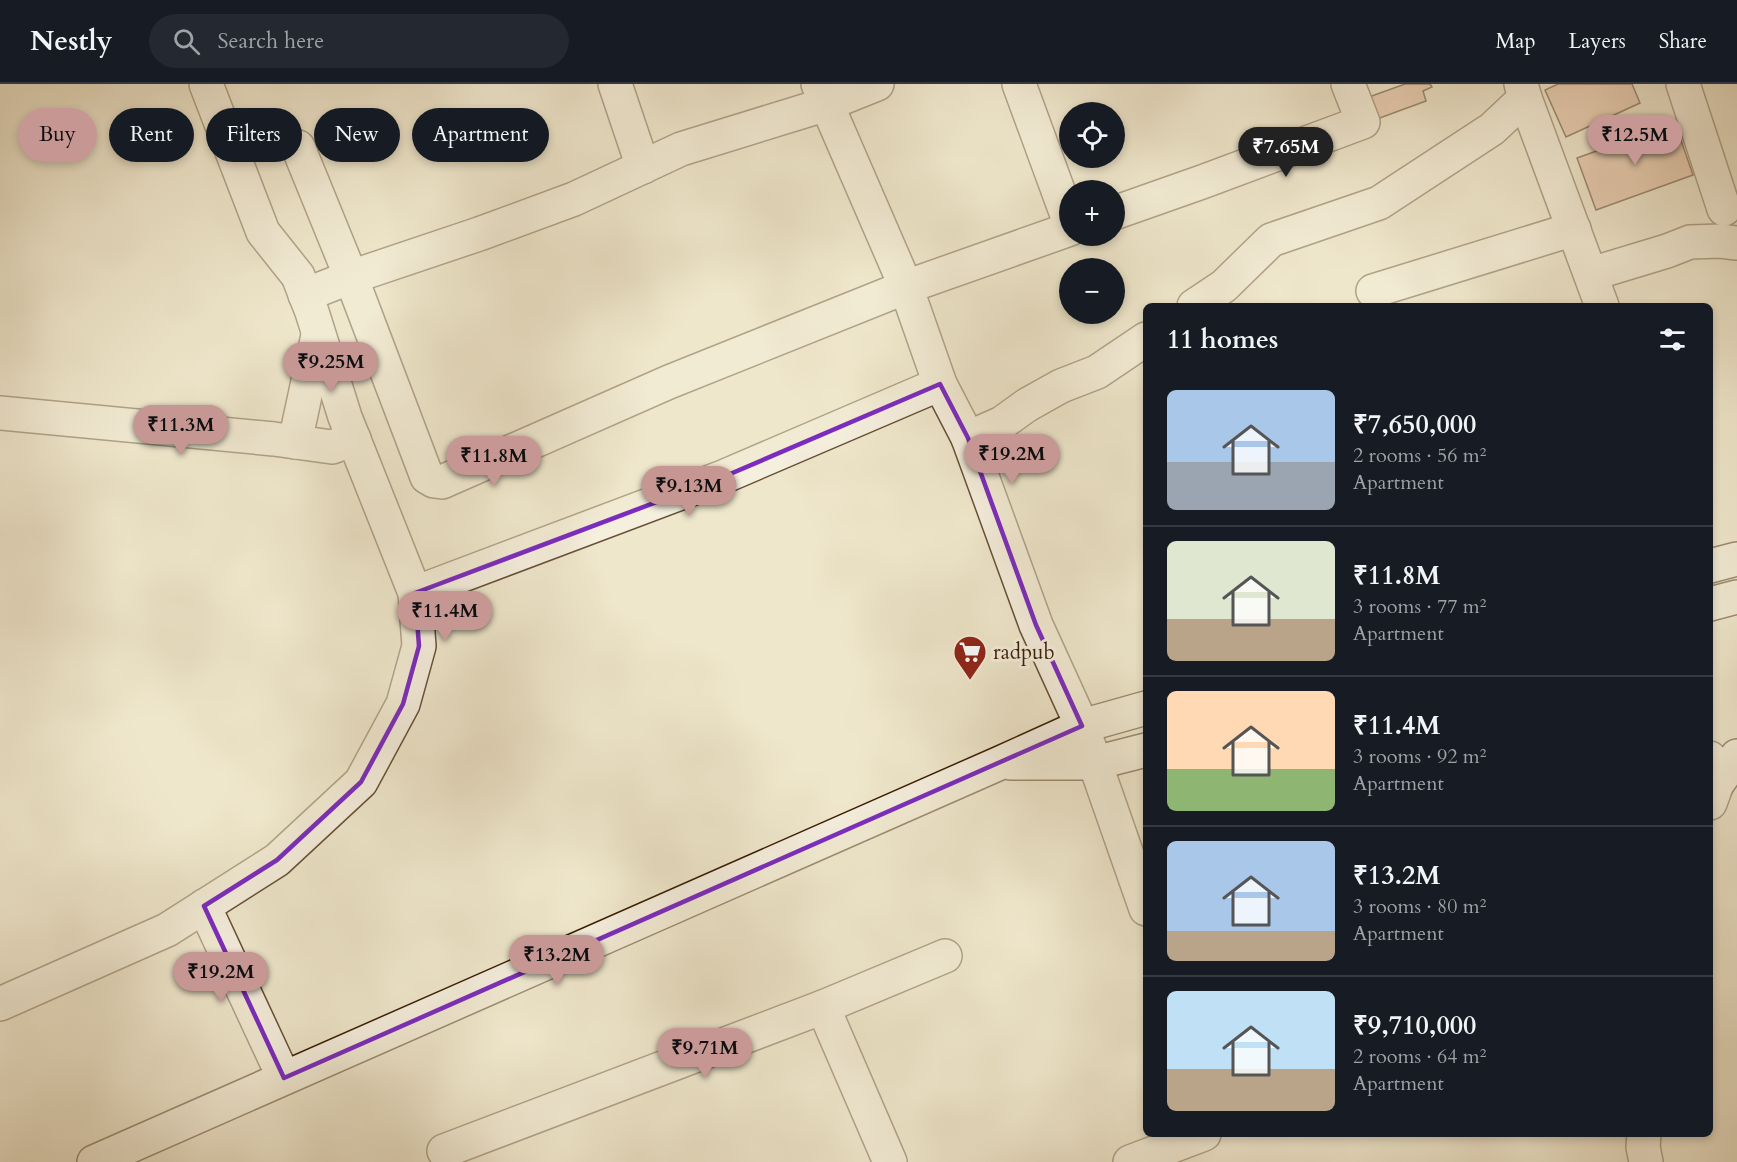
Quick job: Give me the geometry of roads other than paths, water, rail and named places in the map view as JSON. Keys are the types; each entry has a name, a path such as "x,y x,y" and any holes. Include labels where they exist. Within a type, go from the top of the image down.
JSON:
{"street":[{"path":"0,1004 167,930 277,860 361,782 403,704 420,646 415,593 354,439 298,276 263,232 206,84"},
{"path":"615,84 644,167"},
{"path":"305,295 574,199 681,149 823,94 877,84"},
{"path":"1018,84 1059,194"},
{"path":"1125,209 1363,122 1348,84"},
{"path":"1683,84 1724,208"},
{"path":"1523,91 1601,303"},
{"path":"1198,303 1224,286 1271,240 1378,203 1492,129 1523,91"},
{"path":"823,94 906,287 940,384 968,438 1036,625 1082,726 1143,900"},
{"path":"302,157 427,477 442,482 669,382 906,287 1059,233"},
{"path":"1372,291 1574,229"},
{"path":"1591,274 1690,242 1737,243"},
{"path":"294,442 318,333"},
{"path":"968,438 1002,423 1061,386 1097,372 1143,341"},
{"path":"415,593 723,477 940,384"},
{"path":"0,413 332,447 354,439"},
{"path":"1713,565 1737,559"},
{"path":"1713,603 1737,597"},
{"path":"94,1162 1082,726 1143,709"},
{"path":"1000,763 1095,763 1143,751"},
{"path":"1713,781 1737,756"},
{"path":"204,906 284,1078"},
{"path":"444,1151 823,1007 945,956"},
{"path":"823,1007 890,1162"},
{"path":"1130,1162 1196,1137"},
{"path":"1644,1137 1646,1162"}],"place":[{"name":"radpub","path":"970,681"}]}
